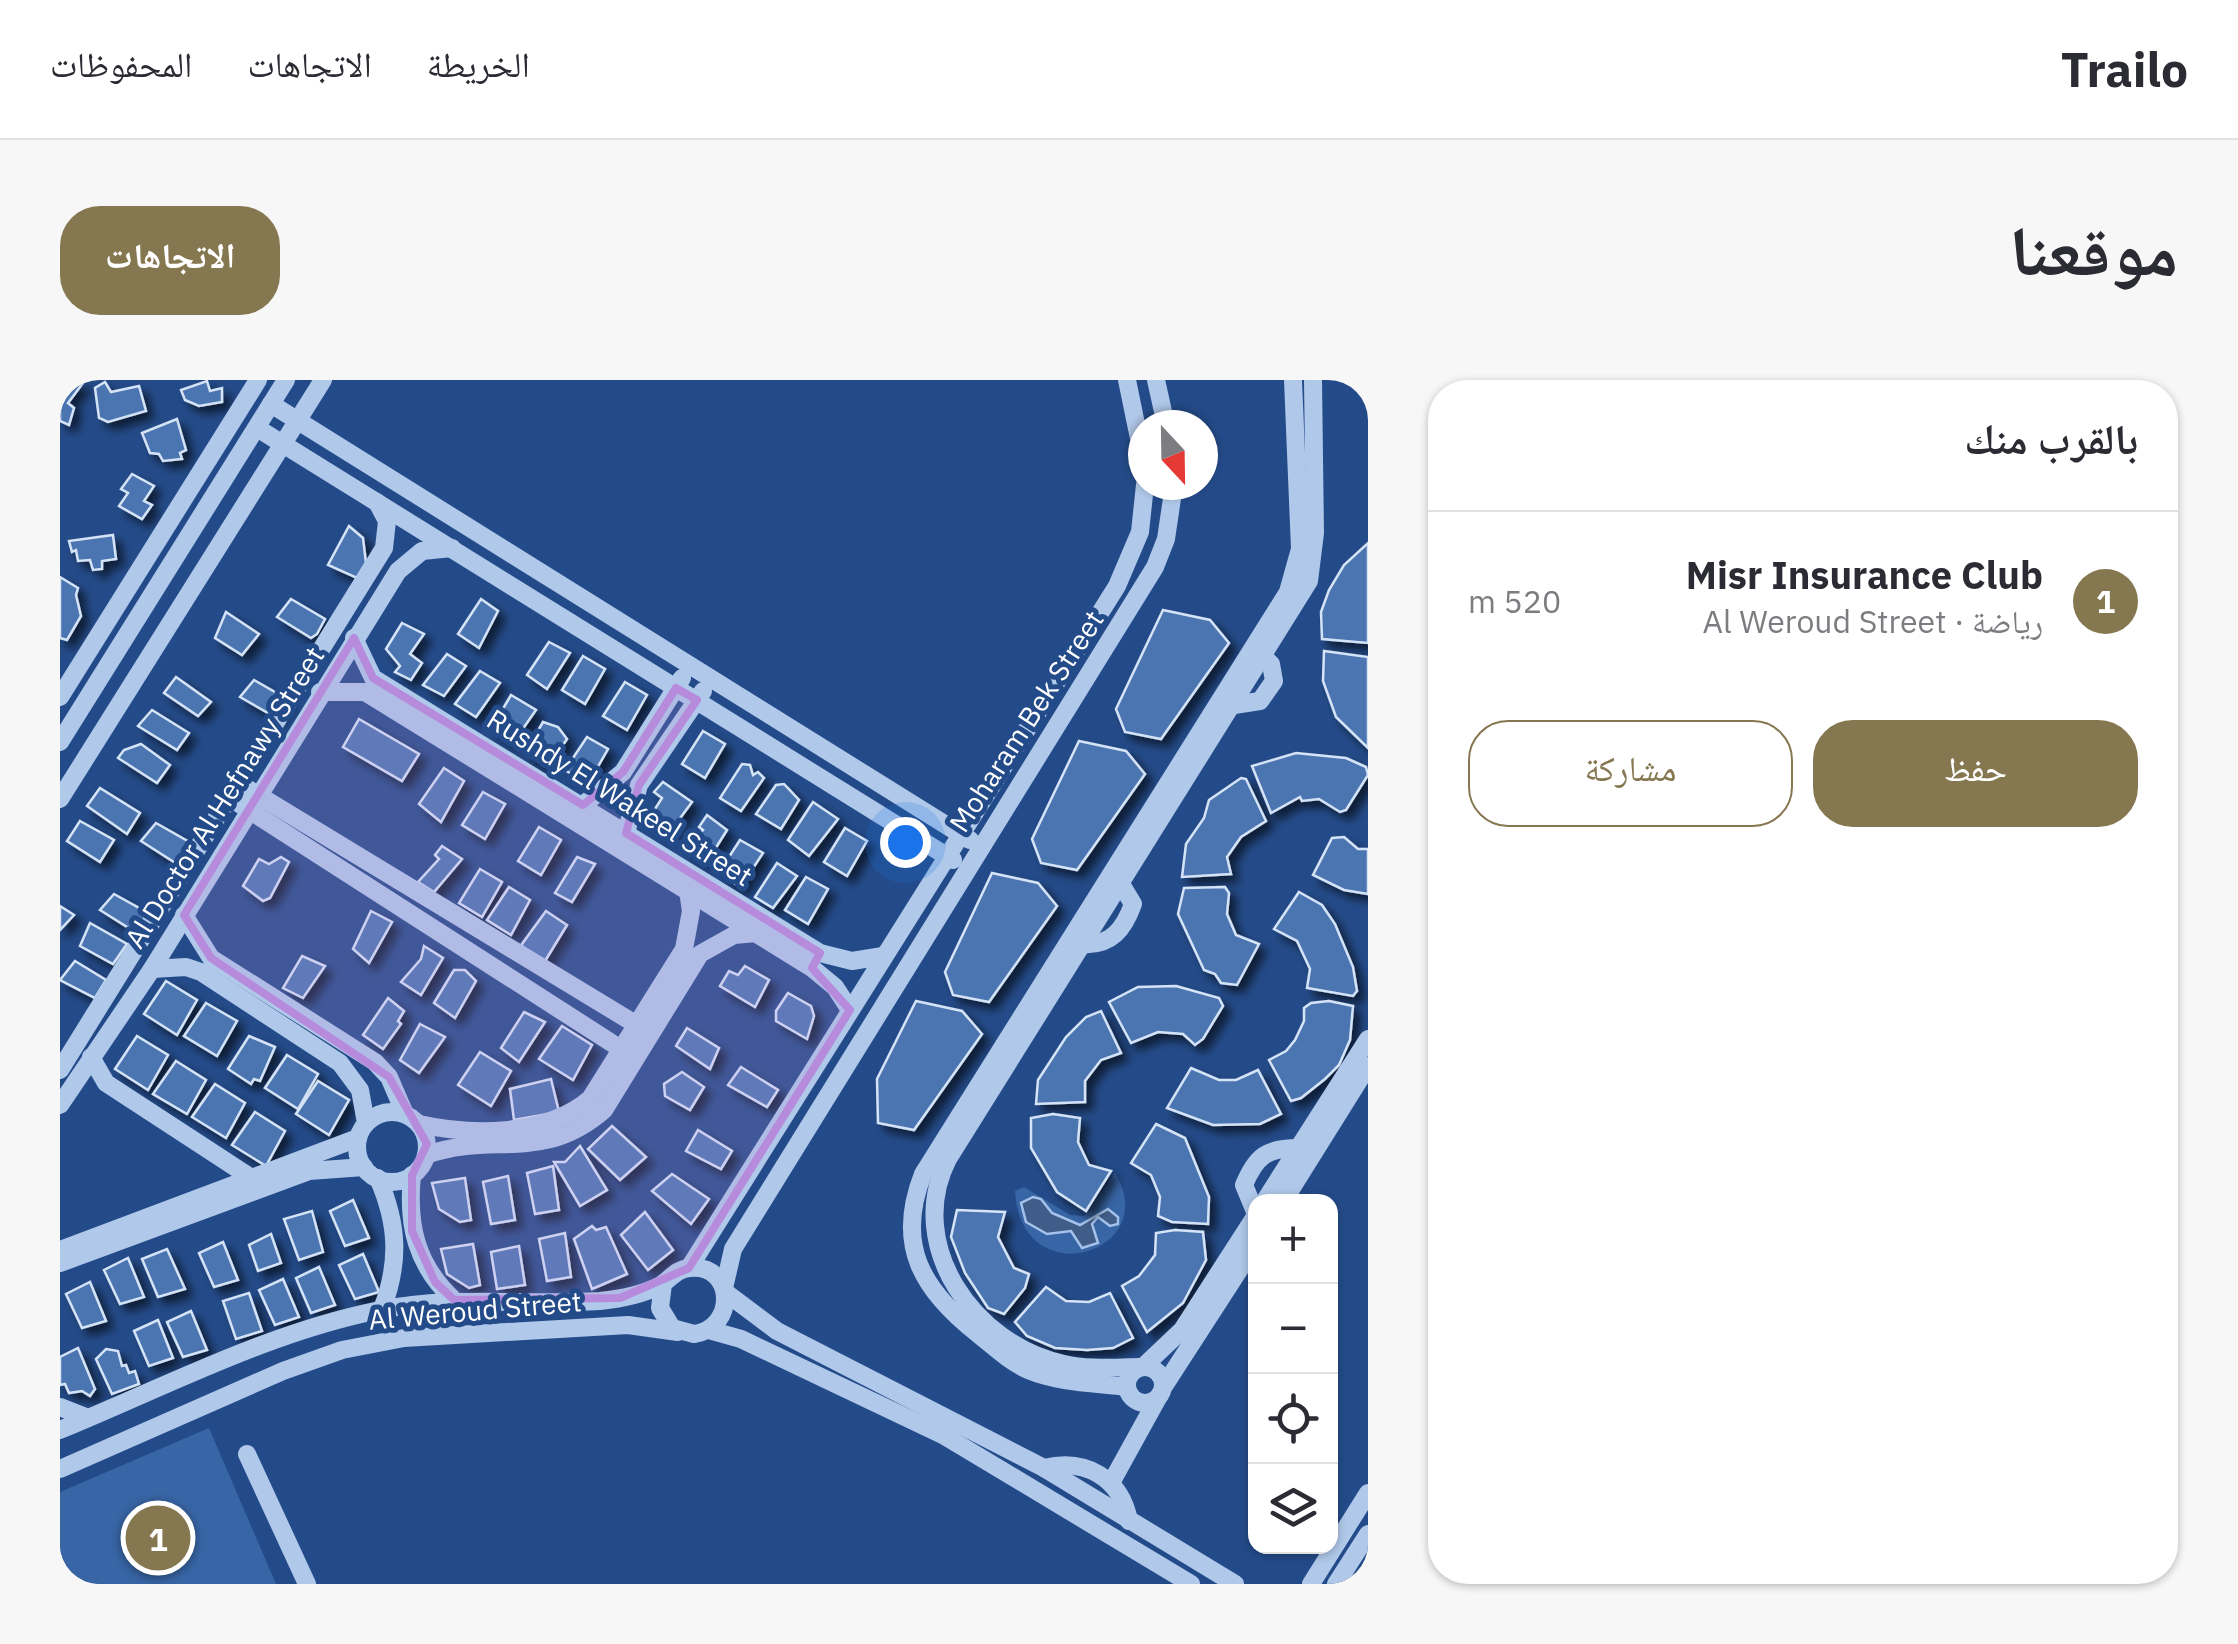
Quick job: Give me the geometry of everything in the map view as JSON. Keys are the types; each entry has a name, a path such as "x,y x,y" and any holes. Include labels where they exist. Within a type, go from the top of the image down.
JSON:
{"street":[{"path":"60,696 258,380"},
{"path":"60,742 286,380"},
{"path":"60,799 323,380"},
{"path":"1127,380 1133,410"},
{"path":"1156,380 1163,410"},
{"path":"1162,1391 1152,1402 1130,1393 1026,1369 950,1312 928,1284 910,1235 923,1174 1288,592 1300,549 1293,380"},
{"path":"1162,1391 1158,1372 1143,1367 1065,1364 1038,1356 974,1310 936,1252 932,1230 934,1194 948,1160 1309,581 1314,562 1312,380"},
{"path":"271,404 979,846"},
{"path":"256,428 966,867"},
{"name":"Al Doctor Al Hefnawy Street","path":"60,1105 75,1051 139,940 377,559 388,534 382,508 374,498"},
{"name":"Moharam Bek Street","path":"688,1268 1116,586 1140,532 1143,500"},
{"name":"Moharam Bek Street","path":"724,1290 733,1248 979,846 1156,567 1166,539 1172,500"},
{"name":"Al Doctor Al Hefnawy Street","path":"60,1070 156,961 398,571 422,550 454,548"},
{"path":"377,559 398,571"},
{"name":"Rushdy El Wakeel Street","path":"354,638 373,678 583,805 816,960 850,1010"},
{"path":"583,805 623,772 691,665"},
{"path":"626,833 639,785 712,678"},
{"name":"Rushdy El Wakeel Street","path":"320,692 365,692 756,932 816,960 852,961 884,956"},
{"path":"233,790 621,1049"},
{"path":"252,802 637,1025"},
{"path":"454,1300 435,1282 420,1258 410,1218 412,1175 426,1155 457,1146 547,1142 566,1137 604,1110 619,1071 621,1049 684,949 690,930 688,891"},
{"path":"184,916 212,958 374,1062 424,1133 426,1155"},
{"path":"60,1250 250,1177 332,1151 384,1112 453,1129 547,1125 570,1116 619,1071 700,954 734,935 756,932"},
{"path":"139,940 156,961 201,972 340,1063 360,1090 362,1130 371,1173 396,1232 396,1259 382,1309"},
{"path":"1269,1194 1368,1038"},
{"path":"75,1051 106,1082 250,1177"},
{"path":"1287,1194 1368,1066"},
{"path":"1248,1194 1244,1184 1259,1158 1274,1148 1298,1148"},
{"path":"60,1263 309,1171 371,1173 390,1181 412,1175"},
{"path":"1106,1479 1127,1430 1134,1371 1182,1330 1248,1227"},
{"path":"910,1235 932,1230"},
{"path":"917,1258 936,1252"},
{"path":"1106,1479 1248,1257"},
{"path":"1191,1584 944,1435 741,1338 709,1330 679,1332 666,1322 660,1308 663,1284 674,1273 688,1268 710,1272 724,1290 777,1331 1044,1468 1235,1584"},
{"name":"Al Weroud Street","path":"60,1430 281,1338 382,1309 454,1300 598,1301 663,1284"},
{"path":"709,1330 724,1314 724,1290"},
{"name":"Al Weroud Street","path":"60,1469 342,1350 404,1338 628,1325 679,1332"},
{"path":"214,1367 225,1397"},
{"path":"60,1407 88,1418"},
{"path":"248,1454 306,1584"},
{"path":"1044,1468 1076,1465 1106,1479 1122,1497 1129,1522"},
{"path":"1311,1584 1368,1493"},
{"path":"1336,1584 1368,1534"}],"highlighted area":[{"path":"354,638 373,678 583,805 623,772 676,688 697,700 639,785 626,833 820,953 812,968 850,1010 689,1268 620,1298 454,1300 435,1282 412,1231 412,1175 427,1144 389,1077 211,958 184,915"}],"shaded area":[{"path":"1115,1173 1125,1201 1121,1224 1106,1242 1086,1252 1062,1253 1040,1244 1023,1224 1015,1191 1024,1187 1070,1215 1084,1216"},
{"path":"1033,1197 1041,1199 1052,1213 1080,1225 1108,1209 1118,1217 1118,1224 1110,1226 1098,1217 1092,1224 1098,1243 1082,1248 1071,1231 1047,1234 1026,1222 1021,1203"},
{"path":"209,1428 276,1584 60,1584 60,1492"}],"building":[{"path":"60,380 83,383 68,403 74,408 69,425 60,421"},
{"path":"207,381 210,391 222,388 222,402 199,406 185,400 181,390"},
{"path":"105,382 111,392 139,386 146,411 108,422 99,418 95,388"},
{"path":"177,419 186,450 180,453 182,459 163,461 159,454 150,453 142,433"},
{"path":"132,474 154,486 144,501 152,505 142,519 119,506 128,493 121,489"},
{"path":"349,526 363,538 366,563 357,578 328,565"},
{"path":"113,535 116,559 102,561 102,569 93,570 90,560 78,561 69,541"},
{"path":"1368,543 1368,643 1322,639 1321,612 1329,590 1344,565"},
{"path":"60,577 78,588 81,616 67,640 60,638"},
{"path":"291,599 325,619 311,638 277,617"},
{"path":"481,599 498,611 479,648 458,634"},
{"path":"1163,610 1210,620 1229,643 1161,739 1125,732 1116,709"},
{"path":"226,612 259,634 242,655 215,638"},
{"path":"402,623 424,634 410,654 422,663 411,680 395,672 400,666 386,649"},
{"path":"549,642 570,653 547,689 527,675"},
{"path":"1324,651 1368,657 1368,748 1336,717 1323,681"},
{"path":"447,654 466,666 444,696 423,685"},
{"path":"583,656 605,669 585,704 562,690"},
{"path":"480,671 500,683 476,717 455,704"},
{"path":"176,677 211,702 198,716 164,693"},
{"path":"254,680 287,699 275,717 240,697"},
{"path":"625,682 647,695 627,730 603,716"},
{"path":"511,695 536,710 513,743 491,729"},
{"path":"152,710 189,733 177,750 138,726"},
{"path":"359,719 419,754 402,781 343,747"},
{"path":"543,722 558,727 567,739 548,767 525,753"},
{"path":"703,731 725,744 705,778 682,764"},
{"path":"587,737 608,749 588,784 565,770"},
{"path":"1079,741 1126,751 1145,774 1077,870 1041,863 1032,839"},
{"path":"141,744 170,765 157,783 118,758 124,750"},
{"path":"1296,753 1346,758 1366,767 1368,775 1346,810 1340,812 1319,799 1302,801 1300,797 1271,813 1252,766"},
{"path":"742,764 750,765 753,775 758,772 764,778 741,811 720,798"},
{"path":"444,768 464,781 441,822 419,804"},
{"path":"1241,778 1246,779 1266,821 1241,837 1227,857 1231,874 1182,877 1186,844 1204,818 1209,800"},
{"path":"663,782 692,802 667,836 648,820 662,798 654,792"},
{"path":"784,784 799,800 781,829 756,814 776,785"},
{"path":"100,788 140,813 127,834 87,806"},
{"path":"483,792 505,804 485,839 462,825"},
{"path":"813,802 838,819 809,856 788,840"},
{"path":"707,815 727,830 707,862 685,849 703,830 699,827"},
{"path":"80,821 114,840 100,862 67,841"},
{"path":"156,823 191,843 177,864 141,841"},
{"path":"539,827 561,840 541,875 518,861"},
{"path":"845,828 867,841 847,876 824,862"},
{"path":"1344,837 1358,849 1368,849 1368,894 1344,890 1313,875 1332,838"},
{"path":"740,840 763,853 740,888 720,871"},
{"path":"442,846 462,859 434,892 418,882 439,859 435,855"},
{"path":"281,857 289,862 270,898 263,901 243,886 259,859 269,864"},
{"path":"577,857 595,864 572,902 555,893"},
{"path":"777,863 797,876 773,908 755,897"},
{"path":"480,869 502,882 482,917 459,903"},
{"path":"992,873 1038,883 1057,906 989,1002 953,995 945,972"},
{"path":"806,877 828,889 808,924 785,910"},
{"path":"509,887 530,900 511,935 487,920"},
{"path":"1225,887 1229,893 1227,914 1236,935 1259,944 1237,985 1221,983 1215,974 1204,970 1178,914 1184,888"},
{"path":"1299,892 1322,905 1335,924 1353,967 1357,991 1353,996 1307,988 1310,969 1297,941 1274,929"},
{"path":"114,894 148,913 135,932 100,910"},
{"path":"60,906 74,915 60,930"},
{"path":"371,911 392,922 369,963 353,949"},
{"path":"546,911 567,925 545,961 522,949 522,944"},
{"path":"90,923 127,944 113,964 80,946"},
{"path":"424,946 443,958 421,995 401,982 421,959"},
{"path":"302,956 325,966 303,998 283,988"},
{"path":"75,961 106,980 95,998 60,980"},
{"path":"745,966 769,980 755,1007 720,986 729,971 738,975"},
{"path":"454,970 465,970 476,981 455,1018 434,1003"},
{"path":"166,981 197,1000 177,1035 144,1014"},
{"path":"1176,986 1219,998 1223,1006 1203,1039 1195,1045 1183,1034 1158,1032 1131,1043 1109,1002 1138,987"},
{"path":"788,993 811,1006 814,1016 807,1039 776,1021 776,1011"},
{"path":"388,998 404,1011 398,1021 401,1024 383,1049 363,1035"},
{"path":"916,1001 962,1011 982,1034 914,1130 878,1123 877,1079"},
{"path":"1329,1001 1353,1006 1350,1040 1339,1065 1301,1098 1291,1101 1269,1060 1286,1051 1295,1040 1304,1021 1304,1008"},
{"path":"206,1003 237,1021 217,1056 184,1036"},
{"path":"1101,1011 1121,1053 1101,1060 1085,1081 1085,1102 1036,1104 1038,1080 1066,1037 1086,1017"},
{"path":"524,1012 545,1022 519,1062 501,1048"},
{"path":"420,1024 445,1037 419,1073 400,1060"},
{"path":"562,1026 592,1045 573,1080 539,1059"},
{"path":"687,1028 719,1048 710,1069 676,1046"},
{"path":"137,1036 168,1055 148,1090 115,1069"},
{"path":"249,1036 275,1047 260,1081 254,1079 251,1084 228,1069"},
{"path":"480,1052 511,1071 491,1106 458,1085"},
{"path":"287,1055 318,1074 298,1109 265,1088"},
{"path":"176,1061 206,1080 187,1114 153,1094"},
{"path":"741,1067 778,1090 767,1107 728,1085"},
{"path":"1191,1068 1219,1080 1236,1080 1258,1070 1281,1114 1260,1124 1213,1125 1167,1108"},
{"path":"682,1072 704,1087 690,1110 665,1096 664,1084"},
{"path":"551,1079 559,1112 514,1120 510,1089"},
{"path":"318,1081 349,1100 329,1135 296,1114"},
{"path":"215,1084 245,1103 226,1138 192,1117"},
{"path":"255,1112 285,1131 266,1166 232,1145"},
{"path":"1053,1114 1080,1118 1078,1142 1089,1165 1111,1171 1086,1211 1057,1192 1031,1148 1031,1118"},
{"path":"1156,1124 1185,1138 1209,1197 1208,1224 1172,1222 1158,1216 1160,1197 1151,1175 1131,1163"},
{"path":"612,1126 646,1157 620,1180 588,1149"},
{"path":"698,1130 732,1151 721,1169 686,1151"},
{"path":"580,1146 607,1190 580,1206 554,1162 565,1162"},
{"path":"553,1166 559,1210 535,1214 527,1173"},
{"path":"672,1174 709,1199 691,1224 652,1191"},
{"path":"508,1176 515,1220 491,1224 483,1182"},
{"path":"465,1178 471,1220 460,1222 439,1209 432,1183"},
{"path":"353,1200 369,1238 345,1246 330,1211"},
{"path":"957,1210 1005,1212 998,1237 1014,1268 1029,1274 1025,1288 1004,1314 988,1308 965,1273 951,1237"},
{"path":"312,1211 323,1252 299,1260 284,1219"},
{"path":"645,1212 673,1250 648,1270 621,1235"},
{"path":"592,1226 596,1230 606,1227 627,1274 592,1289 574,1239"},
{"path":"1203,1232 1206,1260 1183,1303 1147,1332 1122,1286 1139,1276 1155,1255 1156,1233"},
{"path":"565,1233 571,1277 547,1281 539,1239"},
{"path":"271,1234 281,1263 258,1271 249,1245"},
{"path":"223,1242 238,1280 214,1287 199,1253"},
{"path":"473,1244 480,1285 469,1288 447,1274 441,1249"},
{"path":"519,1246 525,1285 497,1289 491,1252"},
{"path":"167,1249 185,1289 158,1297 142,1259"},
{"path":"363,1254 379,1292 355,1299 339,1265"},
{"path":"128,1258 144,1297 120,1304 104,1270"},
{"path":"319,1267 335,1305 311,1313 296,1278"},
{"path":"283,1279 299,1317 275,1325 259,1290"},
{"path":"90,1282 106,1321 82,1328 66,1294"},
{"path":"1046,1287 1066,1301 1089,1302 1110,1293 1133,1338 1113,1348 1087,1350 1055,1348 1027,1336 1015,1322"},
{"path":"249,1293 262,1331 236,1339 223,1301"},
{"path":"191,1311 207,1350 183,1357 167,1322"},
{"path":"158,1320 173,1358 149,1366 134,1331"},
{"path":"78,1348 95,1389 90,1396 82,1391 69,1393 65,1384 60,1385 60,1357"},
{"path":"106,1349 118,1351 122,1366 126,1365 129,1373 135,1371 139,1384 112,1394 96,1359"}],"place":[{"name":"Misr Insurance Club","path":"158,1538"}]}
